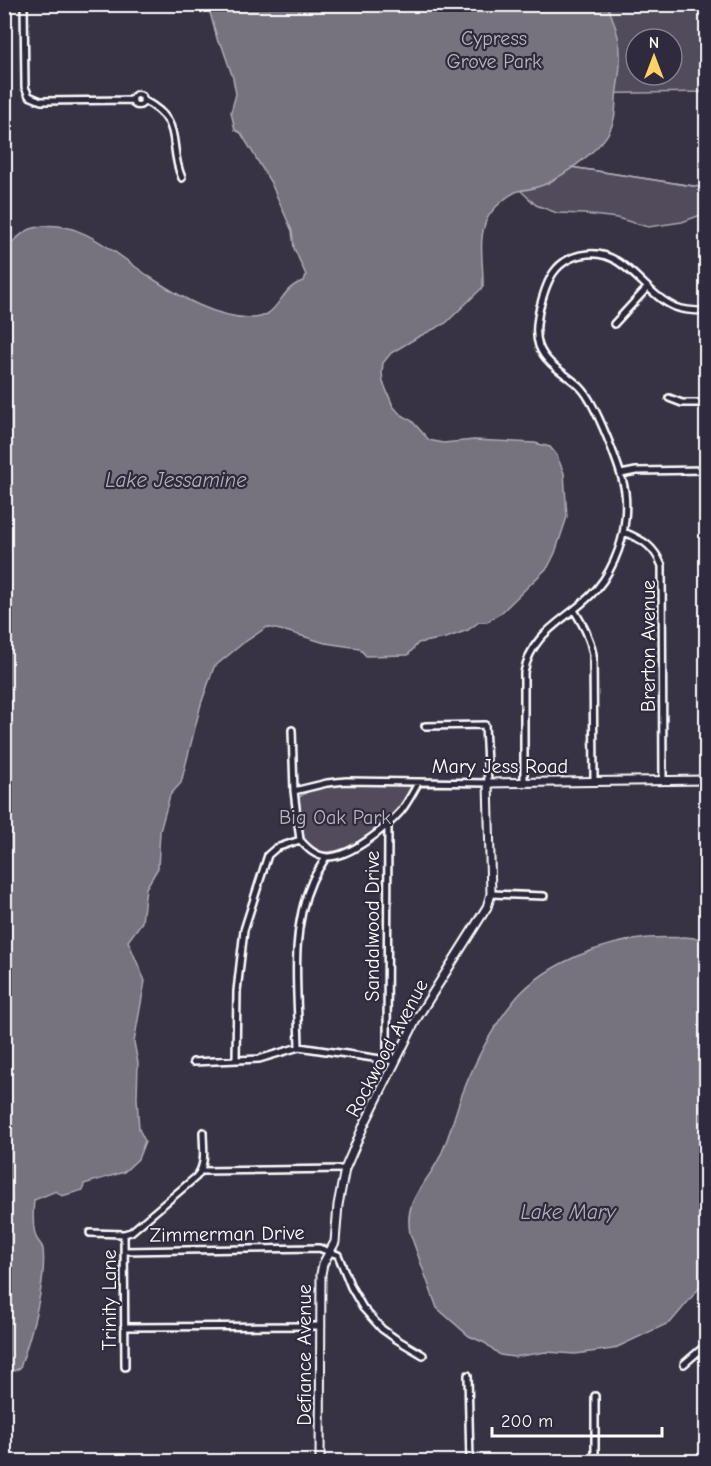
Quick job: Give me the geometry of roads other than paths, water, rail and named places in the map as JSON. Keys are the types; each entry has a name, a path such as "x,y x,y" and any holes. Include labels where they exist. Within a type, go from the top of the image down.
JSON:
{"street":[{"path":"24,4 25,87 29,96 41,101 133,100 138,105 143,100 157,107 167,118 175,141 179,172 182,178"},
{"path":"524,782 526,658 539,637 574,610 602,581 617,552 624,532 626,503 621,474 594,406 580,387 553,365 539,347 537,321 547,280 560,265 578,256 589,254 609,257 674,307 706,311"},
{"path":"614,324 647,288"},
{"path":"669,398 682,403 706,403"},
{"path":"621,474 636,471 706,470"},
{"name":"Brerton Avenue","path":"624,532 652,546 663,566 663,780"},
{"path":"574,610 586,628 593,654 594,781"},
{"name":"Rockwood Avenue","path":"330,1251 335,1242 338,1205 345,1169 394,1061 417,1018 481,920 491,894 485,725 425,726"},
{"path":"292,730 294,791 300,840 308,850 326,857 342,854 356,847 388,825 403,808 418,783"},
{"name":"Mary Jess Road","path":"294,791 346,781 488,783 706,780"},
{"name":"Sandalwood Drive","path":"388,825 387,1050 394,1061"},
{"path":"236,1060 237,991 244,930 268,855 276,848 300,840"},
{"path":"299,1047 297,938 302,911 312,880 326,857"},
{"path":"491,894 544,896"},
{"path":"194,1062 259,1059 299,1047 394,1061"},
{"path":"202,1170 203,1132"},
{"path":"90,1233 124,1234 131,1232 202,1170 345,1169"},
{"name":"Trinity Lane","path":"124,1234 125,1367"},
{"name":"Zimmerman Drive","path":"124,1251 319,1248 330,1251"},
{"path":"330,1251 338,1255 351,1287 363,1308 382,1329 423,1355"},
{"name":"Defiance Avenue","path":"320,1461 321,1274 330,1251"},
{"path":"124,1328 320,1326"},
{"path":"684,1364 706,1346"},
{"path":"468,1375 470,1461"},
{"path":"595,1396 595,1461"}],"water":[{"name":"Lake Jessamine","path":"208,5 607,5 618,36 620,66 615,115 606,137 583,160 556,179 535,188 517,191 497,206 489,215 482,235 483,287 446,323 391,353 383,363 382,372 383,382 393,406 412,421 429,440 443,443 474,440 535,443 550,447 556,454 564,473 567,517 548,567 502,612 487,622 479,622 468,630 446,638 418,643 408,655 366,656 359,648 325,643 267,627 214,667 201,704 181,783 170,795 160,831 158,868 146,888 142,922 128,941 145,981 134,1042 138,1063 139,1129 145,1141 138,1159 124,1172 84,1184 83,1190 62,1196 56,1191 34,1200 34,1228 43,1249 43,1277 33,1325 20,1368 5,1375 5,250 30,229 50,226 66,227 97,240 175,293 212,310 237,317 260,317 268,313 289,289 304,281 306,275 294,248 292,231 271,183 241,133 235,130 231,112 236,94 233,78 222,46 218,42"},
{"name":"Lake Mary","path":"684,937 706,939 706,1280 671,1322 613,1349 575,1354 546,1352 514,1357 500,1355 485,1343 469,1336 437,1308 410,1233 410,1209 418,1191 437,1163 463,1092 486,1042 509,1007 529,985 560,964 595,949 631,940"}],"waterway":[{"path":"571,167 706,188"}],"park label":[{"name":"Cypress Grove Park","path":"494,50"},
{"name":"Big Oak Park","path":"335,817"}]}
